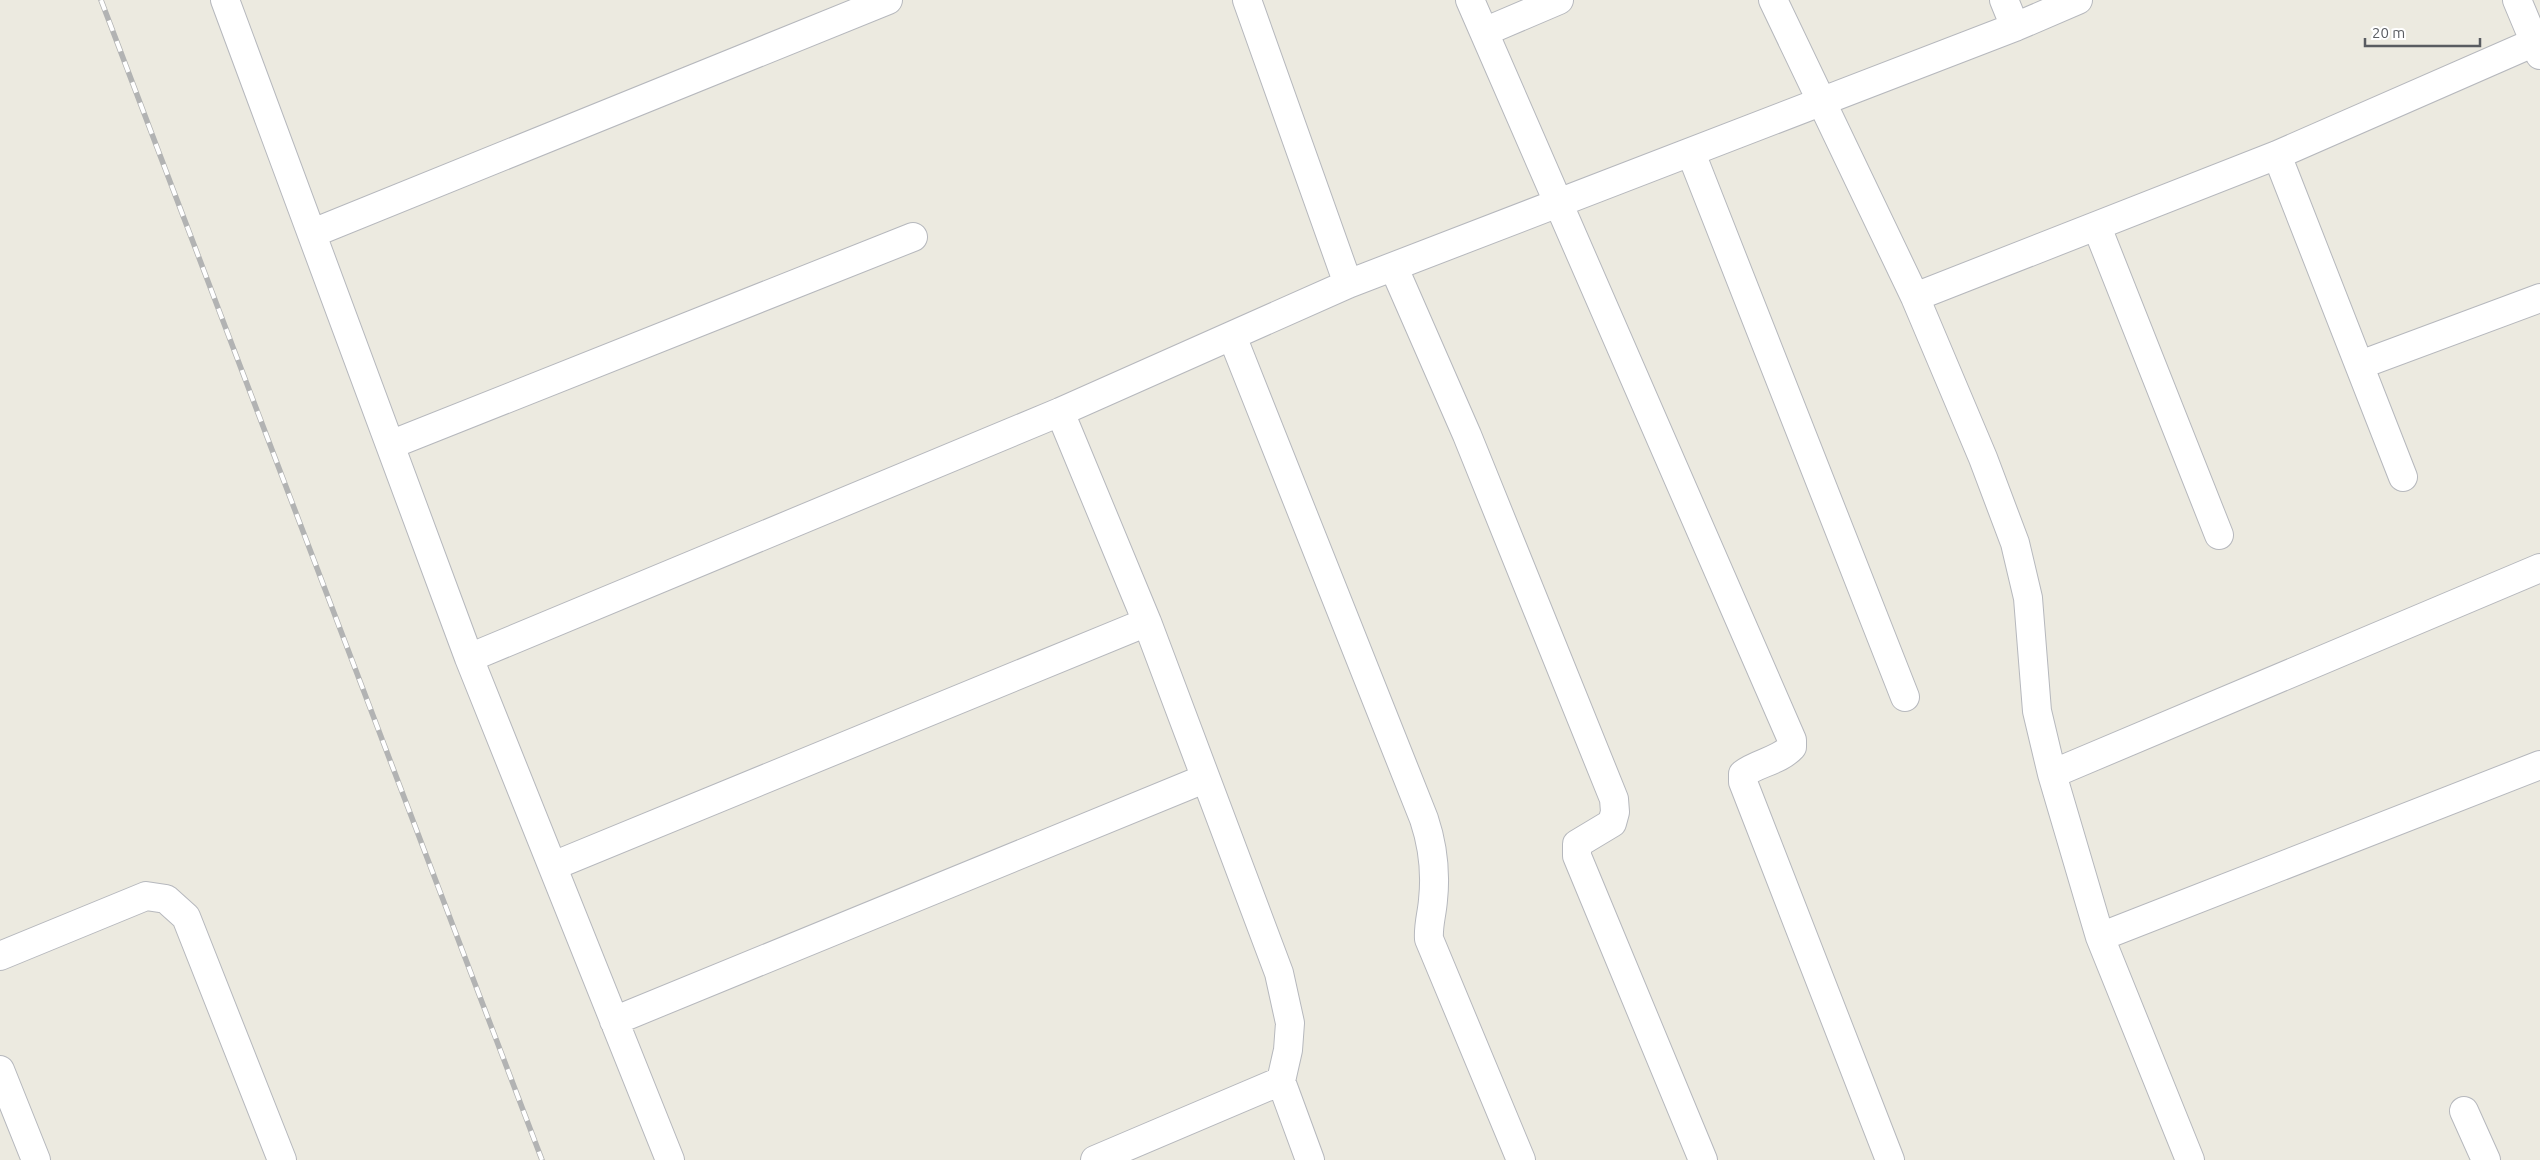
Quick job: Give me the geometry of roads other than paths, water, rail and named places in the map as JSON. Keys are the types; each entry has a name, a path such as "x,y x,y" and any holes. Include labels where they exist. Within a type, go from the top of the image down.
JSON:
{"street":[{"path":"225,0 469,658 670,1160"},
{"path":"313,233 888,0"},
{"path":"1246,0 1348,284"},
{"path":"1470,0 1792,740 1792,747 1786,753 1743,774 1743,782 1890,1160"},
{"path":"1484,32 1559,0"},
{"path":"1773,0 1915,297 1983,458 2015,543 2028,598 2037,711 2052,774 2100,937 2190,1160"},
{"path":"2004,0 2015,27"},
{"path":"469,658 1060,412 1348,284 1394,268 1558,202 2015,27 2078,0"},
{"path":"1915,297 2277,155 2537,48 2517,0"},
{"path":"1691,152 1905,697"},
{"path":"2277,155 2402,477"},
{"path":"2097,227 2219,535"},
{"path":"390,445 912,237"},
{"path":"1394,268 1467,435 1614,799 1615,812 1612,823 1577,844 1577,856 1703,1160"},
{"path":"2360,365 2540,298"},
{"path":"1232,336 1424,819 1432,842 1435,874 1428,927 1429,939 1521,1160"},
{"path":"1060,412 1146,622 1279,973 1290,1023 1288,1050 1281,1081 1310,1160"},
{"path":"2052,774 2540,568"},
{"path":"553,866 1146,622"},
{"path":"2100,937 2540,766"},
{"path":"614,1021 1204,779"},
{"path":"0,956 146,896 166,899 186,917 282,1160"},
{"path":"0,1070 36,1160"},
{"path":"1095,1160 1281,1081"},
{"path":"2464,1110 2486,1160"}],"railway":[{"path":"101,0 542,1160"}]}
